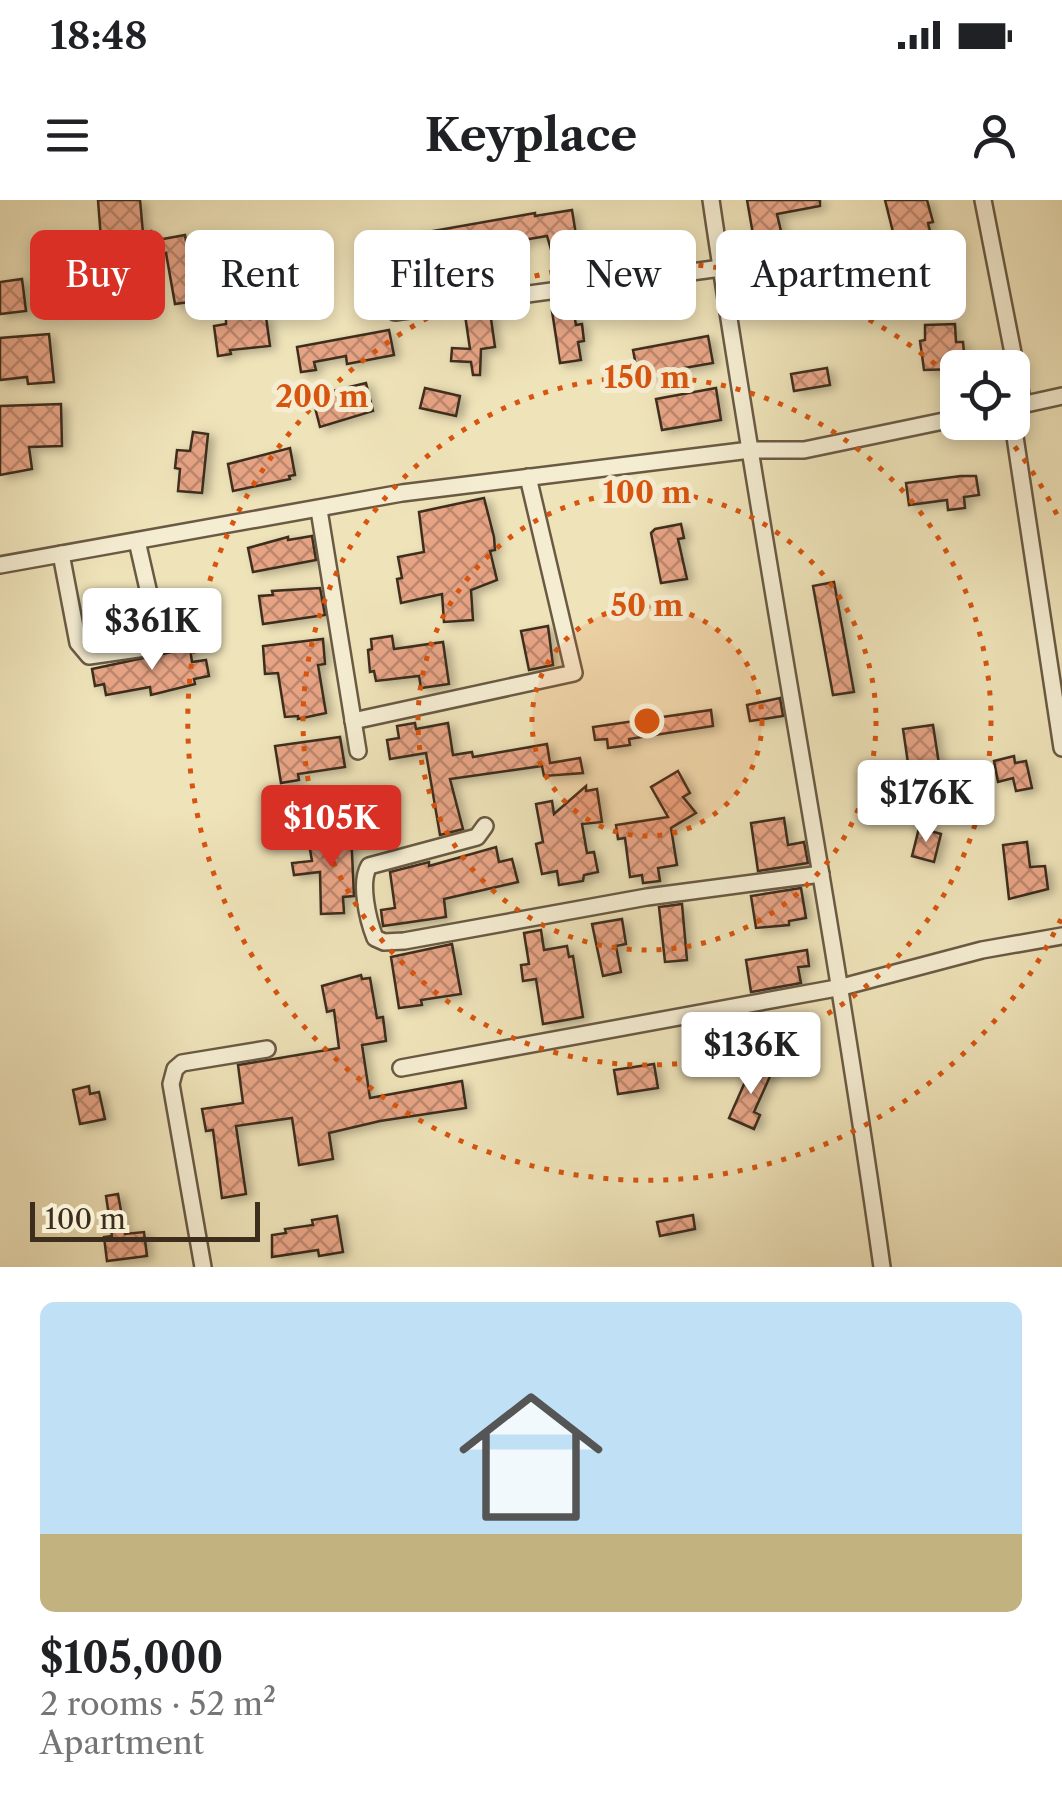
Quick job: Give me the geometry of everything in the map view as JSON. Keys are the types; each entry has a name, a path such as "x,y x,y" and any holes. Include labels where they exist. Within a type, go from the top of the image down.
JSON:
{"street":[{"path":"711,200 716,234"},
{"path":"983,200 1007,350"},
{"path":"530,294 716,269"},
{"path":"729,320 842,988 882,1267"},
{"path":"1030,406 1062,396"},
{"path":"0,564 402,493 750,450 804,450 940,422"},
{"path":"1020,440 1062,748"},
{"path":"354,720 574,673 528,477"},
{"path":"319,510 358,751"},
{"path":"62,554 78,642 89,656 145,648 158,633 138,541"},
{"path":"486,826 477,837 370,866 365,874 375,938 384,942 404,941 647,897 821,874"},
{"path":"401,1068 842,988 982,950 1062,936"},
{"path":"203,1267 172,1084 176,1069 182,1062 268,1048"}],"building":[{"path":"98,200 140,200 143,230 100,230"},
{"path":"747,200 820,200 820,206 777,214 781,230 752,230"},
{"path":"885,200 927,200 933,222 928,223 930,230 892,230"},
{"path":"572,210 575,230 550,230 550,246 547,236 530,239 530,230 439,230 535,213"},
{"path":"185,235 185,303 175,304 165,239"},
{"path":"22,279 26,311 0,314 0,282"},
{"path":"226,320 266,320 270,346 230,350 231,354 218,356 214,326 226,324"},
{"path":"466,320 491,320 495,347 481,349 480,375 473,375 471,362 451,361 452,348 470,349"},
{"path":"553,320 575,320 576,325 582,324 584,341 578,342 581,360 560,363"},
{"path":"955,324 956,342 963,342 964,350 940,350 940,370 924,370 920,341 925,340 925,325"},
{"path":"389,330 394,355 347,364 346,356 314,362 316,370 301,372 297,347"},
{"path":"49,334 54,382 28,384 27,377 0,380 0,338"},
{"path":"708,336 713,363 638,376 633,350"},
{"path":"827,368 830,385 794,391 791,374"},
{"path":"366,383 373,411 320,427 312,396"},
{"path":"425,388 460,396 456,416 420,408"},
{"path":"716,388 721,420 662,430 656,399"},
{"path":"61,404 62,446 29,447 32,469 0,475 0,406"},
{"path":"193,432 208,434 202,493 178,491 177,450 190,451"},
{"path":"290,448 295,475 290,479 233,491 228,464"},
{"path":"976,476 979,495 964,497 965,508 948,510 947,500 909,505 906,483"},
{"path":"484,498 494,537 495,550 490,551 497,580 471,590 473,620 444,622 442,594 401,603 398,557 424,552 419,512"},
{"path":"681,524 684,538 678,539 687,579 661,583 651,533"},
{"path":"312,536 316,560 253,572 248,548 288,537"},
{"path":"834,582 854,692 833,695 813,586"},
{"path":"320,588 325,615 263,624 259,596 273,595 272,591"},
{"path":"548,626 553,665 529,670 521,631"},
{"path":"392,636 394,649 443,642 449,684 421,688 419,676 376,681 374,671 370,672 371,639"},
{"path":"323,639 325,664 318,665 326,713 298,719 285,717 278,673 265,674 263,646"},
{"path":"190,648 192,662 206,660 209,676 194,679 195,684 151,695 150,687 106,695 104,684 95,686 92,669"},
{"path":"780,698 783,716 750,721 747,705"},
{"path":"711,710 713,726 629,739 630,745 608,748 607,739 595,740 593,727"},
{"path":"415,723 416,729 448,723 453,755 472,752 473,757 547,744 550,763 580,758 583,773 544,776 542,766 450,779 463,829 440,835 426,753 390,759 387,740 399,738 397,726"},
{"path":"933,725 941,777 901,783 898,765 908,763 903,729"},
{"path":"340,737 345,767 298,774 299,780 281,783 275,746"},
{"path":"1014,756 1015,763 1026,761 1032,788 1016,791 1013,778 998,782 994,761"},
{"path":"678,771 690,793 683,797 696,813 671,828 677,865 658,868 660,881 643,883 642,875 630,877 625,838 618,839 616,825 668,817 651,787"},
{"path":"586,786 586,791 597,789 602,822 582,824 587,853 594,852 598,872 584,875 583,881 559,885 557,871 542,874 536,844 543,842 536,804 552,801 554,814"},
{"path":"784,818 788,845 804,842 808,863 758,871 751,823"},
{"path":"919,828 941,834 934,862 912,856"},
{"path":"351,832 354,896 343,897 344,913 321,914 320,872 294,875 292,863 312,861 308,838"},
{"path":"1027,842 1030,867 1045,866 1048,889 1009,899 1003,845"},
{"path":"496,847 499,862 512,859 518,882 444,899 446,917 383,926 381,910 395,908 390,872 429,862 429,866"},
{"path":"801,888 806,918 789,921 789,925 756,928 751,896"},
{"path":"682,904 687,960 665,962 659,907"},
{"path":"622,919 626,944 616,946 621,972 603,976 592,924"},
{"path":"541,930 544,950 567,946 569,957 573,956 583,1017 543,1024 536,979 523,981 521,965 529,964 524,933"},
{"path":"452,944 461,994 399,1008 391,957"},
{"path":"807,950 809,966 798,967 801,983 751,992 746,960"},
{"path":"361,975 362,979 370,978 377,1018 383,1017 386,1041 362,1045 370,1098 462,1081 466,1108 329,1133 333,1159 299,1165 292,1118 236,1126 246,1194 222,1198 213,1130 206,1131 202,1109 243,1103 238,1065 339,1048 334,1010 327,1012 322,986"},
{"path":"654,1064 658,1088 618,1094 614,1070"},
{"path":"753,1064 772,1072 754,1112 760,1115 754,1129 729,1118"},
{"path":"89,1086 90,1094 99,1092 105,1119 80,1124 73,1090"},
{"path":"118,1194 125,1234 144,1232 147,1256 107,1261 104,1237 112,1236 106,1196"},
{"path":"693,1215 695,1229 660,1236 657,1222"},
{"path":"337,1216 343,1252 319,1256 318,1250 272,1257 272,1235 313,1225 312,1220"}]}
